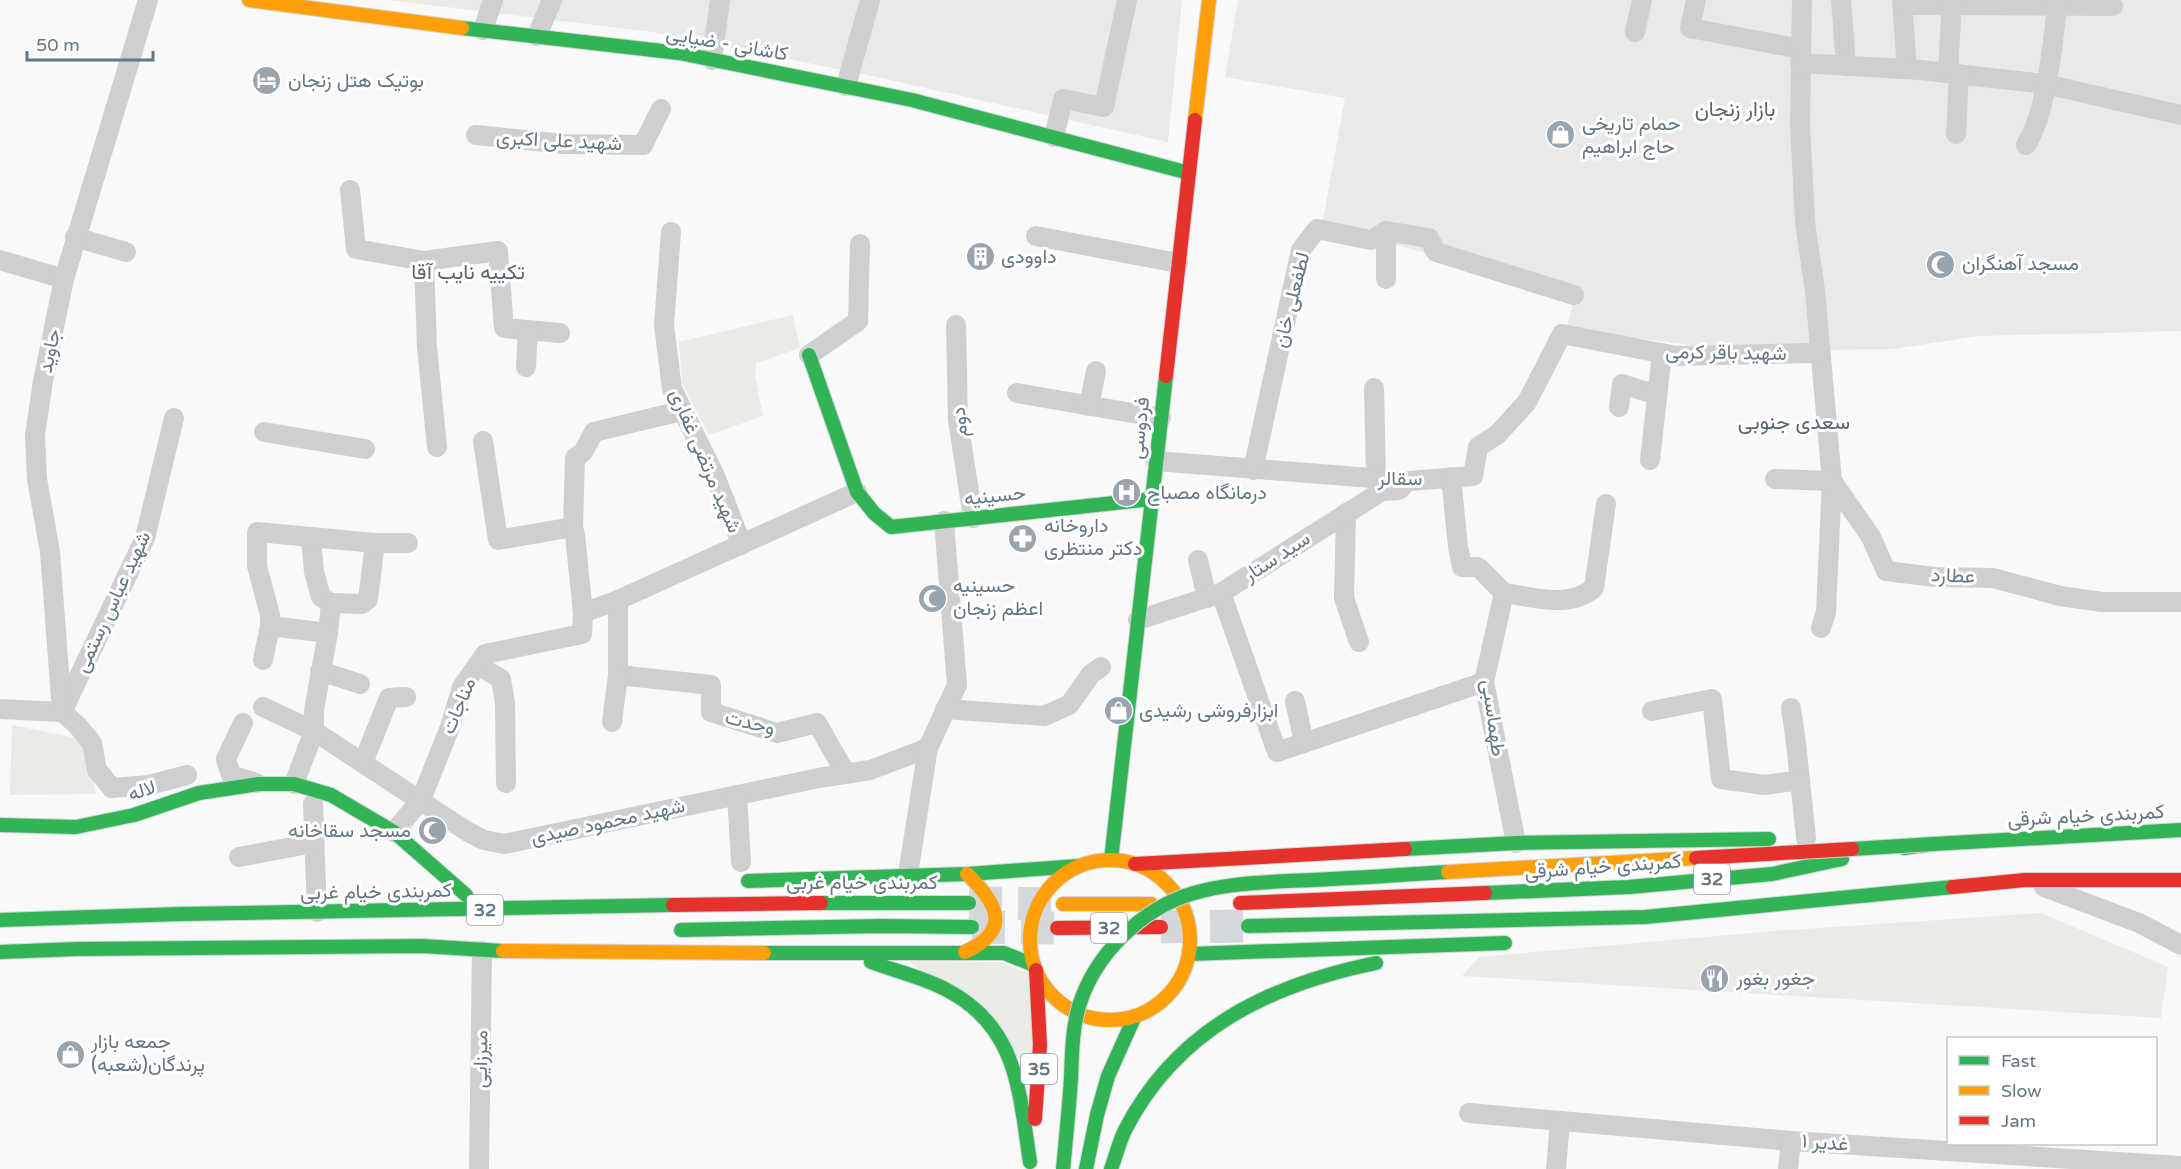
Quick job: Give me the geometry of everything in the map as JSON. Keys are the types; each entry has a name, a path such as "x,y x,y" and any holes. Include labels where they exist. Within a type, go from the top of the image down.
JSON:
{"main road":[{"name":"کاشانی - ضیایی","path":"249,0 328,6 483,30 679,53 912,100 1189,173"},
{"name":"فردوسی","path":"1111,860 1209,0"},
{"path":"809,355 857,492"},
{"name":"حسینیه","path":"857,492 874,513 891,527 1152,499"},
{"name":"لاله","path":"0,825 76,827 134,815 199,793 258,784 294,784 331,795 394,832 466,895"},
{"name":"کمربندی خیام شرقی","path":"1265,857 1247,864 1233,879 1234,904 1629,887 1772,874 1874,852 1933,844 2181,830"},
{"path":"730,882 908,874 967,874 1078,866 1095,861 1111,860 1135,864 1515,843 1794,838 1933,844"},
{"path":"1064,1169 1072,1049 1079,1008 1086,987 1104,954 1125,934 1155,912 1189,895 1212,888 1246,884 1933,844"},
{"path":"1078,866 1062,876 1047,890 1037,907 1031,926 1030,946 1035,967 1047,990 1065,1006 1087,1016 1111,1020 1135,1016 1154,1007 1171,992 1183,974 1190,954 1190,931 1184,909 1173,889 1156,874 1135,864"},
{"path":"2025,880 2080,869 2147,866"},
{"path":"958,954 981,946 992,935 996,918 989,895 967,874"},
{"name":"32","path":"1248,926 1645,917 2025,880 2181,880"},
{"path":"326,912 378,904 483,894"},
{"path":"1674,928 1827,898"},
{"name":"کمربندی خیام غربی","path":"0,920 75,916 744,903 969,903"},
{"name":"32","path":"1063,904 1159,904"},
{"path":"672,930 880,926 972,927"},
{"name":"32","path":"1057,928 1161,927"},
{"name":"32","path":"0,952 77,949 422,946 508,937"},
{"path":"1235,940 1240,946 1252,952"},
{"path":"1190,954 1514,942"},
{"path":"1111,1169 1124,1131 1139,1103 1159,1076 1193,1042 1233,1012 1274,992 1367,964 1491,943"},
{"path":"422,946 482,951 1004,953 1035,967"},
{"path":"840,953 945,989 985,1016 1011,1059 1020,1095 1030,1165"},
{"name":"35","path":"1030,1165 1040,1066 1039,990 1035,967"},
{"path":"1086,1169 1108,1076 1135,1016"}],"street":[{"name":"جاوید","path":"62,712 50,552 38,479 35,435 43,381 64,279 148,0"},
{"path":"483,30 493,0"},
{"path":"537,36 552,0"},
{"path":"712,60 720,0"},
{"path":"846,86 870,0"},
{"path":"1054,137 1062,99 1104,106 1127,0"},
{"path":"1635,32 1642,0"},
{"path":"1696,0 1690,28 1800,56 1846,66 1907,69 2045,84 2181,115"},
{"path":"1802,0 1800,56 1805,222 1815,291 1832,481 1826,612 1821,628"},
{"path":"1841,0 1846,66"},
{"path":"1952,0 1956,134"},
{"path":"2026,145 2035,131 2052,55 2058,0"},
{"path":"1907,69 1903,2 2113,6"},
{"name":"شهید علی اکبری","path":"476,135 564,144 643,145 662,110"},
{"path":"350,190 356,249 424,261 498,251 504,328 560,333"},
{"name":"لطفعلی خان","path":"1253,470 1301,250 1317,229 1371,240 1386,231 1429,237 1436,252 1574,296"},
{"path":"1386,231 1386,279"},
{"name":"شهید مرتضی غفاری","path":"671,232 664,325 672,388 681,411 715,476 742,545"},
{"path":"1036,236 1178,263"},
{"path":"75,237 126,252"},
{"path":"809,355 858,321 860,244"},
{"path":"0,260 64,279"},
{"path":"424,261 427,347 436,447"},
{"name":"دوم","path":"956,325 958,420 973,518"},
{"path":"526,367 528,330"},
{"name":"شهید باقر کرمی","path":"1562,334 1676,356 1819,353"},
{"name":"سقالر","path":"1156,461 1409,481 1473,476 1478,447 1498,434 1527,402 1562,334"},
{"path":"1650,460 1662,353"},
{"path":"1089,406 1096,371"},
{"path":"1619,407 1622,384 1657,395"},
{"path":"1374,388 1376,479"},
{"path":"1017,393 1161,418"},
{"path":"681,411 594,432 583,452 575,458 573,527 583,613 618,600 857,492"},
{"name":"شهید عباس رستمی","path":"62,712 145,538 174,418"},
{"path":"264,432 364,449"},
{"path":"483,441 498,540 573,527"},
{"path":"1451,477 1462,567 1478,567 1504,593 1566,601 1585,596 1594,588 1606,504"},
{"path":"1775,478 1832,481"},
{"name":"سید ستار","path":"1138,620 1214,596 1382,491 1399,490 1409,481"},
{"name":"عطارد","path":"1832,481 1871,537 1886,571 1935,577 1993,578 2060,596 2102,602 2181,602"},
{"path":"1346,513 1344,598 1359,642"},
{"path":"908,874 928,748 957,685 944,521"},
{"path":"263,660 270,615 257,566 257,532 375,543 408,543"},
{"path":"311,538 314,572 321,597 331,603 362,604 368,599 375,543"},
{"path":"1198,560 1277,752 1484,682"},
{"name":"طهماسبی","path":"1504,593 1484,682 1515,843"},
{"path":"612,722 618,675 618,600"},
{"path":"294,784 314,730 320,671 328,633 331,603"},
{"name":"مناجات","path":"394,832 421,800 450,728 462,687 485,654 582,634 583,613"},
{"path":"270,626 328,633"},
{"path":"478,665 501,679 505,703 506,783"},
{"path":"945,709 1044,716 1069,705 1091,674 1101,667"},
{"path":"320,671 360,684"},
{"name":"وحدت","path":"618,675 711,685 711,712 777,734 817,723 846,774"},
{"path":"363,763 389,698 406,697"},
{"path":"1652,711 1712,699 1721,779 1765,785 1800,780"},
{"path":"1295,701 1304,743"},
{"name":"شهید محمود صیدی","path":"263,707 314,730 484,840 504,844 737,795 870,770 928,748"},
{"path":"1791,708 1800,780 1794,838"},
{"path":"0,709 62,712 78,725 92,743 98,770 112,788 149,785 187,775"},
{"path":"243,723 226,759 231,775 258,784"},
{"path":"737,795 741,862"},
{"path":"313,804 314,843 326,912"},
{"path":"239,857 314,843"},
{"path":"2025,880 2139,922 2181,945"},
{"name":"میرزایی","path":"479,1167 482,951"},
{"name":"غدیر ۱","path":"1469,1113 2043,1163 2181,1166"},
{"path":"1556,1169 1560,1121"},
{"path":"1788,1169 1791,1141"}],"shaded area":[{"path":"388,0 1182,0 1168,142 863,74 653,32"},
{"path":"1238,0 2181,0 2181,331 1978,336 1894,349 1742,351 1566,330 1575,297 1571,292 1322,225 1345,98 1225,77"},
{"path":"793,315 800,348 756,363 755,376 763,416 709,435 682,383 679,342"},
{"path":"12,725 85,740 96,794 10,795"},
{"path":"2041,913 2168,967 2161,1018 1462,976 1479,957 1773,931"},
{"path":"910,961 1000,962 1028,973 1034,1072"}],"tunnel":[{"path":"969,903 1063,904"},
{"path":"1161,927 1248,926"},
{"path":"972,927 1057,928"}],"traffic: fast":[{"path":"462,28 679,53 912,100 1189,173"},
{"path":"809,355 857,492 874,513 891,527 1152,499"},
{"path":"1111,860 1166,376"},
{"path":"0,825 76,827 134,815 199,793 258,784 294,784 331,795 394,832 466,895"},
{"path":"1904,848 1933,844 2181,830"},
{"path":"1405,849 1516,843 1769,839"},
{"path":"1852,849 1933,844"},
{"path":"1485,893 1629,887 1772,874 1842,859"},
{"path":"748,881 967,874 1079,866"},
{"path":"1063,1169 1073,1042 1079,1006 1096,969 1109,951 1139,922 1175,900 1208,889 1268,882 1448,872"},
{"path":"1248,926 1645,917 1953,887"},
{"path":"821,903 969,903"},
{"path":"0,920 181,914 673,905"},
{"path":"681,930 880,926 972,927"},
{"path":"1189,954 1505,943"},
{"path":"0,952 77,949 422,946 503,951"},
{"path":"764,953 1004,953 1034,965"},
{"path":"871,962 945,989 969,1004 988,1022 1001,1041 1018,1086 1030,1162"},
{"path":"1111,1169 1125,1130 1146,1095 1171,1064 1199,1039 1230,1017 1263,999 1299,984 1376,963"},
{"path":"1086,1169 1108,1076 1135,1016"}],"traffic: slow":[{"path":"249,0 462,28"},
{"path":"1195,120 1209,0"},
{"path":"1448,872 1696,858"},
{"path":"1110,860 1141,866 1166,884 1184,909 1190,940 1184,971 1166,996 1141,1014 1110,1020 1079,1014 1054,996 1036,971 1030,940 1036,909 1054,884 1079,866 1110,860"},
{"path":"965,952 980,944 990,935 995,916 986,896 967,874"},
{"path":"1063,904 1151,904"},
{"path":"503,951 764,953"}],"traffic: jam":[{"path":"1166,376 1195,120"},
{"path":"1135,864 1405,849"},
{"path":"1696,858 1852,849"},
{"path":"1953,887 2025,880 2181,880"},
{"path":"1240,903 1485,893"},
{"path":"673,905 821,903"},
{"path":"1057,928 1161,927"},
{"path":"1035,1119 1040,1045 1036,970"}],"place":[{"name":"بوتیک هتل زنجان","path":"267,81"},
{"name":"حمام تاریخی حاج ابراهیم","path":"1561,135"},
{"name":"داوودی","path":"980,257"},
{"name":"مسجد آهنگران","path":"1941,264"},
{"name":"درمانگاه مصباح","path":"1126,493"},
{"name":"داروخانه دکتر منتظری","path":"1023,538"},
{"name":"حسینیه اعظم زنجان","path":"932,598"},
{"name":"ابزارفروشی رشیدی","path":"1118,711"},
{"name":"مسجد سقاخانه","path":"432,831"},
{"name":"جغور بغور","path":"1715,979"},
{"name":"جمعه بازار پرندگان(شعبه)","path":"70,1054"}],"district":[{"name":"بازار زنجان","path":"1735,109"},
{"name":"تکییه نایب آقا","path":"468,272"},
{"name":"سعدی جنوبی","path":"1794,422"}]}
